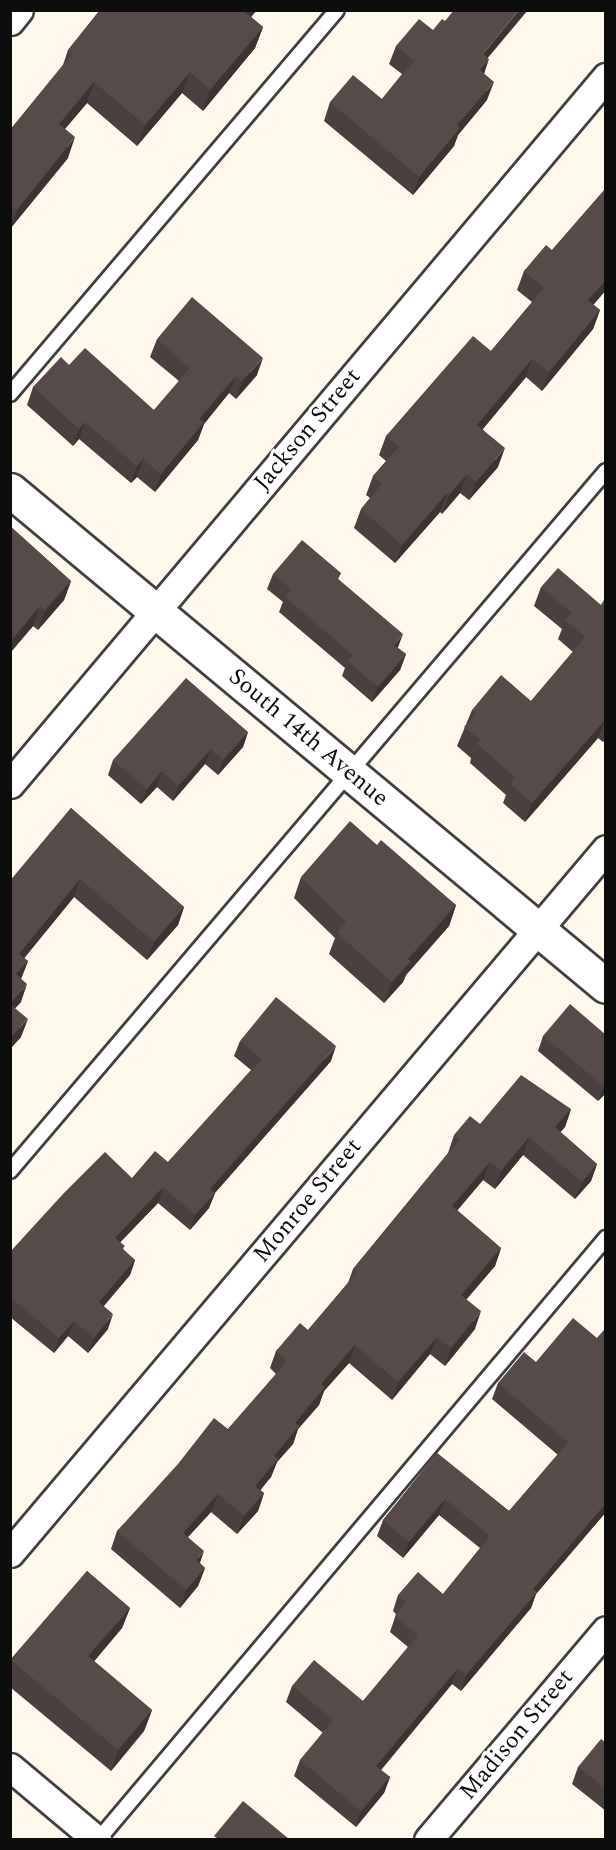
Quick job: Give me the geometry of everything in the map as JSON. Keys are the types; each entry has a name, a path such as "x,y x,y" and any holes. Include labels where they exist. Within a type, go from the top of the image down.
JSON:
{"street":[{"path":"10,21 19,10"},
{"name":"Jackson Street","path":"10,784 606,77"},
{"name":"South 14th Avenue","path":"10,490 606,986"},
{"name":"Monroe Street","path":"10,1553 606,849"},
{"name":"Madison Street","path":"429,1839 606,1630"},
{"path":"10,1767 98,1839"}],"lane":[{"path":"10,394 338,10"},
{"path":"10,1171 606,471"},
{"path":"98,1839 606,1238"}],"building":[{"path":"100,10 247,10 245,12 263,27 210,90 190,72 145,125 94,82 59,124 75,137 17,210 10,204 10,130 72,54 68,50"},
{"path":"454,10 519,10 483,54 489,59 480,70 494,82 457,125 460,128 419,177 330,102 353,75 382,99 414,61 396,46 419,19 433,30"},
{"path":"606,188 606,280 588,300 600,310 549,372 532,359 477,425 505,448 476,482 467,474 449,495 447,493 402,545 361,509 382,484 373,476 399,447 386,436 473,336 491,351 544,288 524,271 546,245 552,250"},
{"path":"192,297 263,358 242,381 236,376 199,419 204,422 161,474 143,459 137,466 85,422 79,429 33,387 61,357 69,365 85,348 154,410 190,368 157,339"},
{"path":"10,526 71,581 45,610 40,606 10,642"},
{"path":"302,540 341,573 337,578 403,634 394,645 406,654 378,687 347,661 353,655 285,597 291,589 273,574"},
{"path":"558,568 601,605 604,600 606,602 606,719 532,803 510,784 515,777 477,744 480,740 464,727 476,713 472,710 501,675 531,701 585,637 565,620 572,613 541,587"},
{"path":"186,678 248,732 223,760 211,749 178,786 162,771 147,789 113,760"},
{"path":"71,808 184,907 154,942 80,879 19,954 28,961 16,974 27,984 10,1004 10,881"},
{"path":"350,821 377,845 381,840 456,905 408,959 411,961 392,982 337,933 346,922 301,877"},
{"path":"276,997 336,1046 210,1189 215,1193 195,1215 163,1187 115,1238 125,1246 122,1249 135,1260 99,1302 113,1314 94,1338 74,1321 59,1338 10,1297 10,1252 105,1152 132,1178 155,1151 168,1162 262,1059 240,1041"},
{"path":"10,1004 28,1019 10,1038"},
{"path":"570,1004 606,1035 606,1084 604,1086 543,1036"},
{"path":"521,1075 571,1109 555,1127 597,1164 582,1182 529,1137 501,1171 490,1162 452,1206 501,1248 461,1295 481,1311 451,1348 437,1337 398,1382 355,1345 321,1384 325,1387 295,1423 299,1426 274,1456 278,1459 255,1486 264,1493 244,1516 218,1494 183,1533 204,1551 196,1560 205,1568 186,1590 117,1531 178,1464 214,1418 228,1429 282,1367 286,1360 276,1351 300,1323 308,1330 357,1272 353,1269 460,1139 454,1135 470,1116 480,1124"},
{"path":"573,1318 597,1338 606,1328 606,1503 533,1589 537,1592 466,1675 458,1668 376,1766 390,1777 361,1811 300,1760 333,1720 292,1686 314,1660 363,1701 418,1635 395,1616 406,1602 398,1595 418,1572 443,1594 490,1536 445,1499 409,1542 383,1520 437,1453 509,1511 568,1442 498,1383 524,1352 536,1362"},
{"path":"87,1571 130,1608 88,1656 152,1710 118,1750 11,1660"},
{"path":"601,1739 606,1743 606,1789 578,1767"},
{"path":"243,1801 289,1839 218,1839 214,1836"}]}
